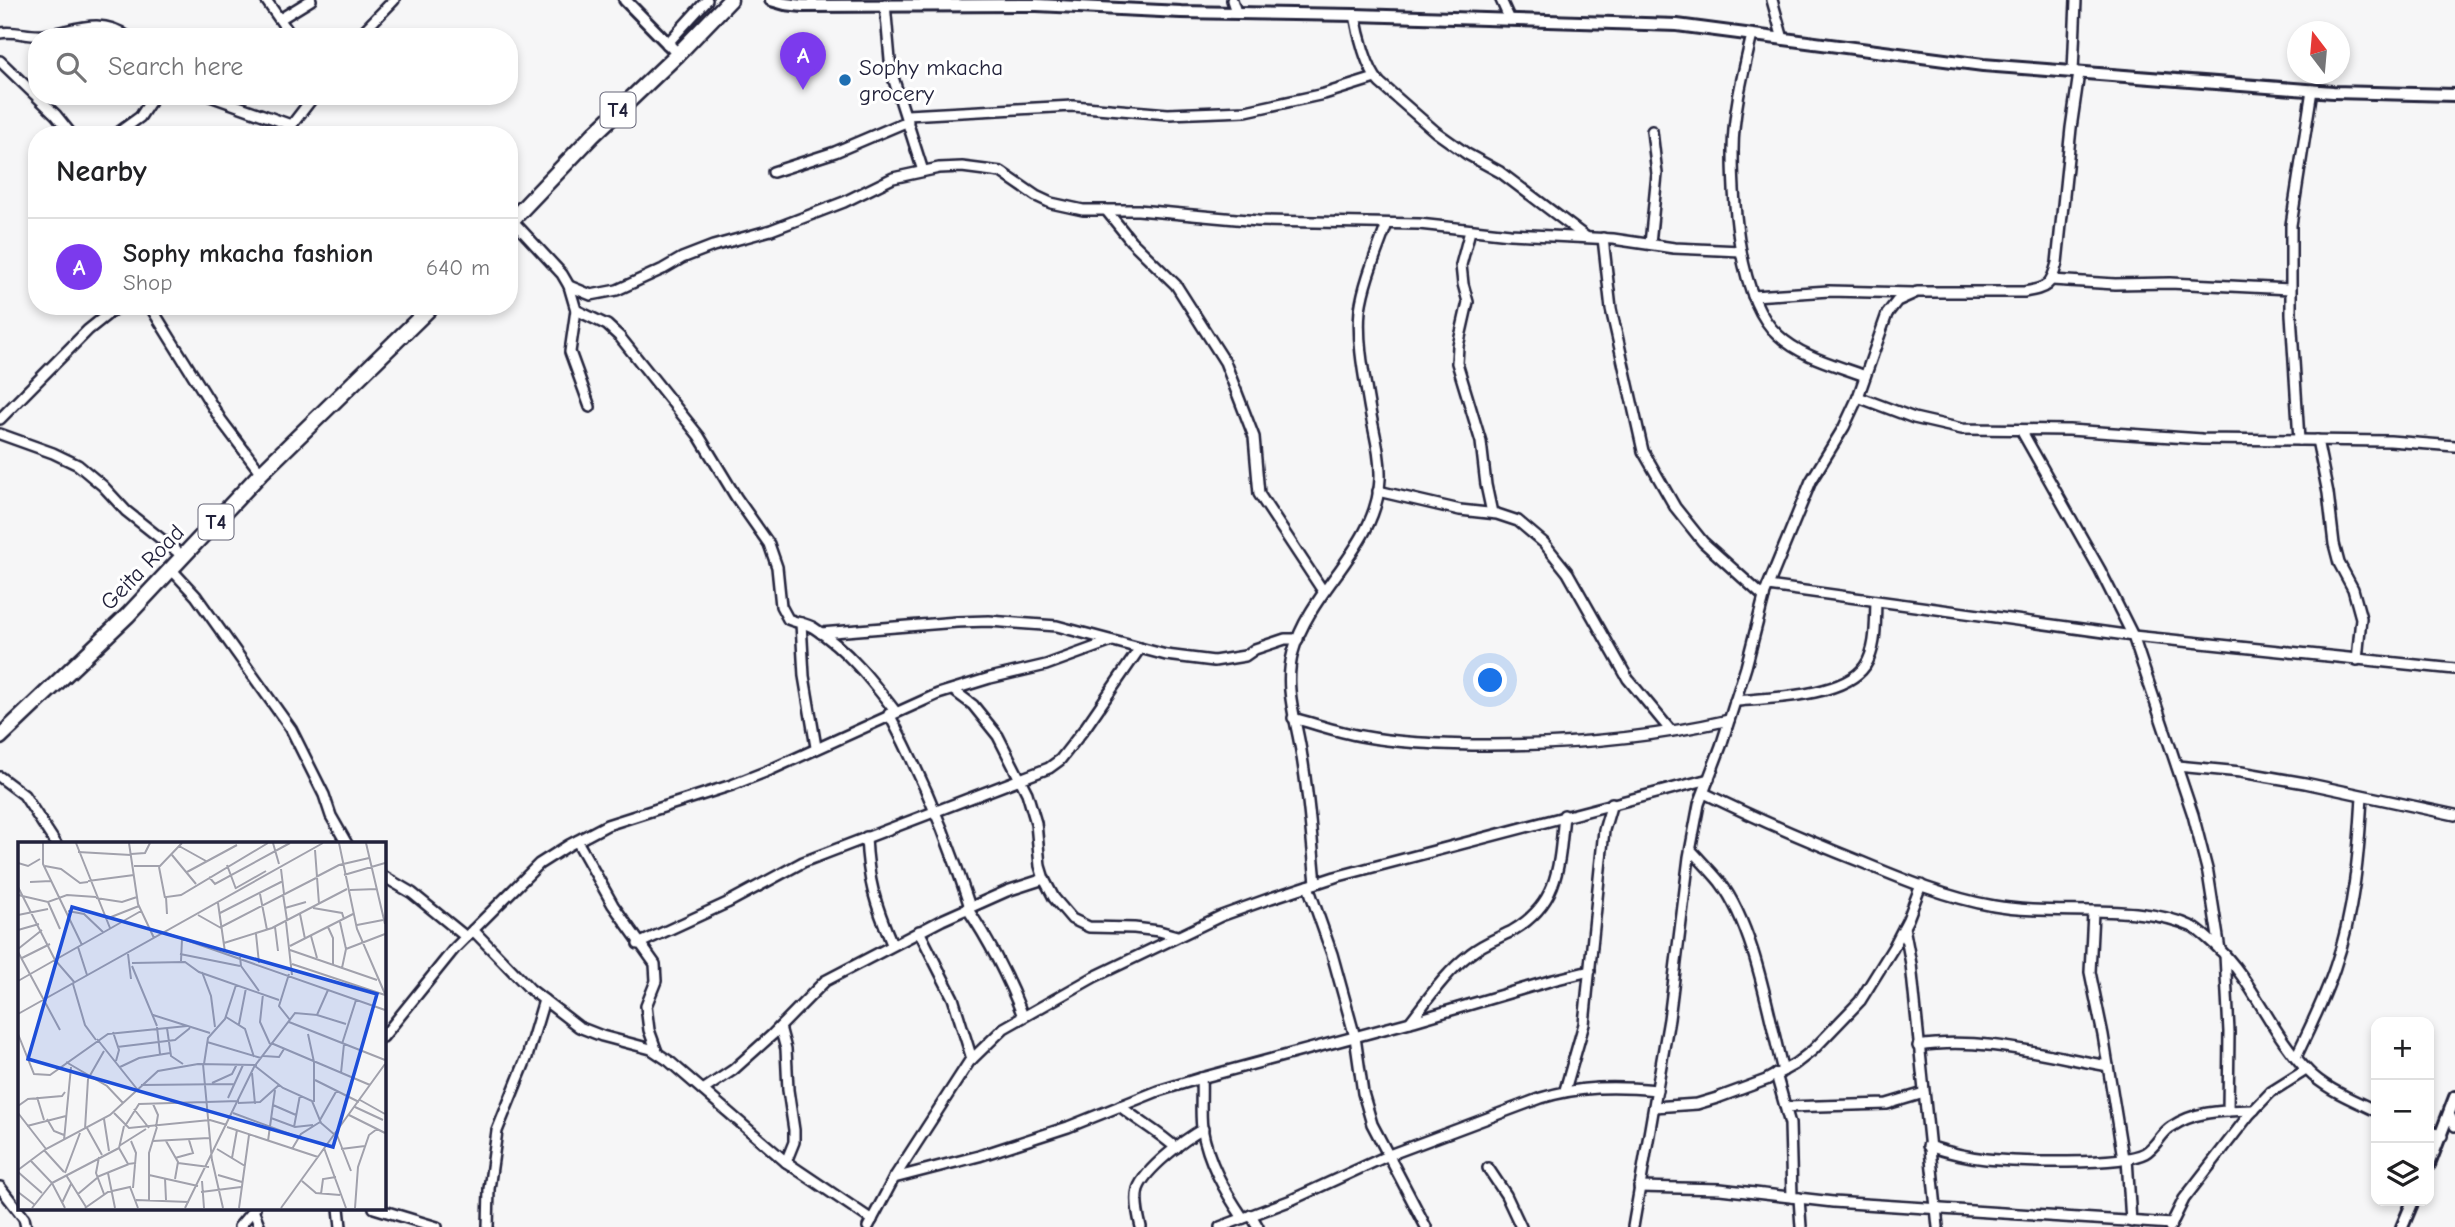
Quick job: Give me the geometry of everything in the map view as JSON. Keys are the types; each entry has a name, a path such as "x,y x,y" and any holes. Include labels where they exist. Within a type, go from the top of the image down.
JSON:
{"highway":[{"name":"T4","path":"518,215 673,49 730,0"},
{"name":"Geita Road","path":"0,737 128,615 261,473 423,315"}],"street":[{"path":"266,0 286,28"},
{"path":"280,19 311,0"},
{"path":"367,28 394,0"},
{"path":"625,0 673,49 707,0"},
{"path":"771,0 803,6 1037,5 1181,12 1677,25 1983,65 2312,90 2455,95"},
{"path":"1232,0 1236,12"},
{"path":"1502,0 1510,20"},
{"path":"1772,0 1783,39"},
{"path":"1753,296 1829,291 2024,292 2041,289 2052,280 2057,263 2076,73 2076,0"},
{"path":"885,4 891,71 923,171"},
{"path":"1355,15 1361,41 1376,78 1436,132 1467,154 1500,172 1586,237"},
{"path":"75,28 89,25 111,28"},
{"path":"0,33 28,34"},
{"path":"1752,35 1740,90 1733,150 1734,201 1741,251 1753,296 1776,334 1790,345 1865,376"},
{"path":"0,61 28,88"},
{"path":"773,172 835,152 908,118 1073,106 1168,114 1246,111 1324,94 1376,78"},
{"path":"2299,440 2290,289 2291,225 2312,90"},
{"path":"46,105 65,126"},
{"path":"128,126 140,117 148,105"},
{"path":"235,105 291,125 307,105"},
{"path":"1650,244 1657,174 1652,131"},
{"path":"569,286 591,295 617,290 663,270 682,258 713,246 771,230 844,202 892,178 923,171 962,167 1001,172 1051,204 1083,210 1138,211 1258,221 1419,224 1470,231 1603,238 1741,251"},
{"path":"1107,210 1131,241 1176,285 1225,362 1254,437 1259,494 1323,591"},
{"path":"1387,224 1360,311 1362,359 1379,456 1380,479 1376,505 1356,547 1323,591 1298,639 1293,652 1289,682 1313,837 1312,885 1355,1037 1363,1093 1372,1124 1426,1227"},
{"path":"518,229 562,274 569,286 576,310 570,352 590,407"},
{"path":"1470,231 1461,265 1468,302 1458,345 1457,363 1481,442 1492,513"},
{"path":"1603,238 1611,309 1643,451 1675,507 1703,542 1764,597"},
{"path":"2052,280 2290,289"},
{"path":"1633,1227 1669,1019 1691,850 1704,793 1735,701 1764,597 1811,481 1844,427 1858,397 1887,314 1898,301 1914,293"},
{"path":"576,310 607,325 620,337 716,460 736,497 769,544 777,566 784,614 788,619 821,634 837,646 871,680 892,713 952,854 968,908 1003,969 1023,1016"},
{"path":"0,419 88,330 107,315"},
{"path":"156,315 221,420 261,473"},
{"path":"1858,397 1914,418 1962,429 2069,429 2202,439 2390,441 2455,446"},
{"path":"2021,430 2100,570 2133,636 2177,766 2208,873 2223,952 2229,1032 2228,1111"},
{"path":"0,435 53,453 78,465 103,486 126,511 184,557"},
{"path":"2316,440 2328,493 2339,564 2353,589 2361,618 2357,660"},
{"path":"1378,491 1460,510 1492,513 1518,521 1544,543 1568,573 1628,679 1671,731"},
{"path":"172,570 196,596 291,729 346,842"},
{"path":"1768,586 2133,636 2455,669"},
{"path":"1735,701 1792,696 1837,686 1859,674 1867,664 1873,647 1876,602"},
{"path":"821,634 989,621 1057,626 1166,655 1214,661 1245,656 1255,649 1285,639 1298,639"},
{"path":"801,623 804,676 817,747"},
{"path":"385,1035 470,933 539,864 577,841 607,825 732,785 892,713 953,690 1046,665 1112,641"},
{"path":"638,944 727,903 803,862 1049,768 1060,760 1085,728 1140,648"},
{"path":"953,690 986,720 998,736 1019,778 1036,822 1038,853 1044,879 1054,898 1072,919 1089,927 1159,931 1177,936"},
{"path":"1293,718 1360,736 1405,742 1457,744 1563,743 1671,731 1729,720"},
{"path":"2177,766 2241,772 2455,815"},
{"path":"0,777 24,796 56,842"},
{"path":"385,877 470,933 544,1000 579,1027 651,1049 786,1162 870,1223 894,1178 972,1059 990,1040 1023,1016 1220,916 1312,885 1564,815 1709,779"},
{"path":"1704,793 1807,841 1921,885 1994,906 2033,911 2154,915 2195,928 2223,952 2254,993 2285,1044 2306,1069 2333,1089 2371,1108"},
{"path":"2296,1057 2324,998 2345,933 2360,834 2362,796"},
{"path":"1565,1090 1584,1024 1604,830 1612,803"},
{"path":"1410,1023 1432,994 1469,954 1513,930 1547,901 1559,873 1564,815"},
{"path":"866,837 868,877 892,944"},
{"path":"577,841 613,905 638,944 655,964 656,981 646,1006 649,1030 657,1054"},
{"path":"1691,850 1721,883 1741,920 1755,962 1790,1124 1801,1227"},
{"path":"703,1090 733,1070 825,981 892,944 968,908 1044,879"},
{"path":"1654,1107 1697,1104 1779,1072 1813,1050 1860,1001 1904,927 1921,885"},
{"path":"2092,912 2091,972 2125,1158 2128,1223"},
{"path":"1904,927 1911,964 1938,1227"},
{"path":"919,931 953,998 972,1059"},
{"path":"894,1178 979,1156 1068,1127 1158,1091 1201,1078 1410,1023 1544,982 1590,971"},
{"path":"488,1227 489,1189 497,1131 527,1057 544,1000"},
{"path":"780,1027 786,1049 794,1130 794,1142 786,1162"},
{"path":"1918,1046 1952,1042 1985,1045 2108,1066"},
{"path":"1639,1187 1720,1189 1935,1210 2171,1225 2184,1199 2254,1110 2271,1092 2306,1069"},
{"path":"1201,1078 1203,1129 1214,1170 1224,1190 1258,1227"},
{"path":"1220,1227 1289,1201 1389,1155 1565,1090 1613,1087 1657,1090"},
{"path":"1786,1107 1887,1104 1924,1093"},
{"path":"2434,1154 2455,1097"},
{"path":"1120,1106 1176,1148"},
{"path":"1928,1146 1984,1159 2091,1161 2125,1158 2144,1154 2171,1127 2191,1117 2214,1111 2254,1110"},
{"path":"2449,1114 2455,1126"},
{"path":"1141,1227 1137,1202 1140,1184 1176,1148 1203,1129"},
{"path":"2434,1133 2442,1136"},
{"path":"1488,1168 1506,1195 1521,1227"},
{"path":"0,1187 24,1218 26,1227"},
{"path":"2402,1227 2411,1206"},
{"path":"239,1227 253,1210"},
{"path":"254,1210 260,1227"},
{"path":"381,1210 437,1227"}],"place":[{"name":"Sophy mkacha grocery","path":"845,80"},
{"name":"Sophy mkacha fashion","path":"803,90"}]}
